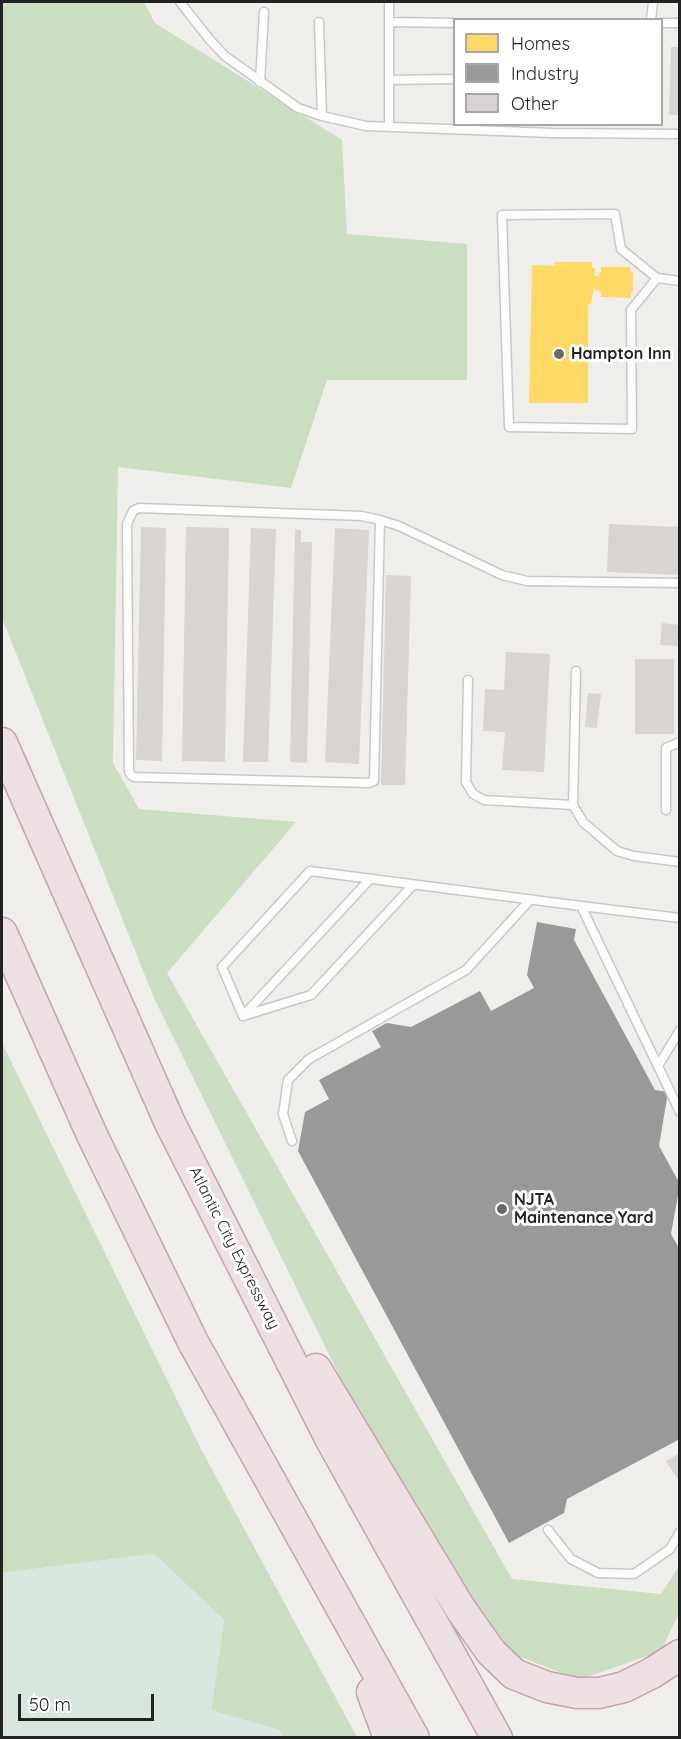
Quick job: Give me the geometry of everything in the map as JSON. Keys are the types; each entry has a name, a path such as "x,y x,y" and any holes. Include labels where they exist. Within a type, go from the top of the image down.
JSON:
{"highway":[{"name":"Atlantic City Expressway","path":"2,743 170,1123 331,1440 497,1737"},
{"path":"2,933 92,1135 193,1342 414,1737"},
{"path":"170,1123 460,1608 491,1652 514,1674 547,1687 588,1693 599,1693 624,1687 680,1655"},
{"path":"314,1560 368,1680 389,1737"}],"lane":[{"path":"180,2 225,56 298,108 321,116 366,126 552,133 650,129 680,134"},
{"path":"389,2 389,127"},
{"path":"651,18 653,2"},
{"path":"260,82 264,12"},
{"path":"319,22 321,116"},
{"path":"389,22 453,22"},
{"path":"663,23 680,24"},
{"path":"389,80 453,79"},
{"path":"657,278 630,310 632,429 509,427 502,215 615,214 621,249 657,278 680,281"},
{"path":"380,520 374,781 369,783 134,777 131,775 129,771 127,524 133,511 139,508 362,516 380,520 399,526 502,575 527,581 680,583"},
{"path":"576,671 573,805 583,822 617,851 634,856 680,862"},
{"path":"468,680 466,782 473,794 484,800 573,805"},
{"path":"666,810 666,748 680,742"},
{"path":"243,1016 222,967 310,871 680,918"},
{"path":"243,1016 370,879"},
{"path":"243,1016 311,995 413,885"},
{"path":"292,1141 283,1114 288,1080 309,1059 466,970 530,900"},
{"path":"581,906 680,1112"},
{"path":"658,1066 680,1030"},
{"path":"548,1530 571,1559 598,1573 634,1574 670,1549 680,1532"}],"green space":[{"path":"2,2 144,2 155,23 342,140 347,234 467,244 467,380 327,380 291,488 118,467 113,763 139,809 296,822 167,973 512,1579 661,1594 679,1566 679,1613 661,1651 579,1680 508,1652 497,1664 340,1377 154,998 2,618"},
{"path":"2,1043 201,1449 357,1737 283,1737 279,1730 211,1711 224,1620 154,1554 2,1573"}],"shaded area":[{"path":"154,1554 224,1620 211,1710 279,1730 283,1737 2,1737 2,1573"}],"building: Homes":[{"name":"Hampton Inn","path":"555,262 592,262 595,276 599,276 601,267 631,267 631,273 633,273 631,298 601,297 601,292 594,289 591,304 588,305 588,403 529,403 532,265 555,266"}],"building: Industry":[{"name":"NJTA Maintenance Yard","path":"537,922 576,929 574,940 655,1090 668,1092 659,1146 680,1184 671,1234 680,1250 680,1439 567,1499 564,1513 509,1543 298,1151 305,1112 329,1099 319,1080 381,1047 372,1031 387,1023 411,1027 480,991 491,1011 534,988 527,975"}],"building: Other":[{"path":"671,47 680,47 680,115 669,115"},
{"path":"609,524 680,527 680,575 607,572"},
{"path":"141,527 166,528 162,761 136,760"},
{"path":"186,527 229,528 225,762 182,761"},
{"path":"251,528 276,529 268,762 243,762"},
{"path":"335,528 369,530 359,764 325,762"},
{"path":"295,529 301,530 301,542 312,542 307,763 290,762"},
{"path":"386,575 411,576 405,785 381,785"},
{"path":"662,623 680,625 680,646 660,645"},
{"path":"506,652 550,654 544,772 502,770 505,732 483,731 485,689 504,690"},
{"path":"635,659 674,659 674,734 635,734"},
{"path":"588,693 601,694 597,728 585,727"},
{"path":"680,1453 680,1483 666,1461"}],"place":[{"name":"Hampton Inn","path":"559,354"},
{"name":"NJTA Maintenance Yard","path":"502,1209"}]}
